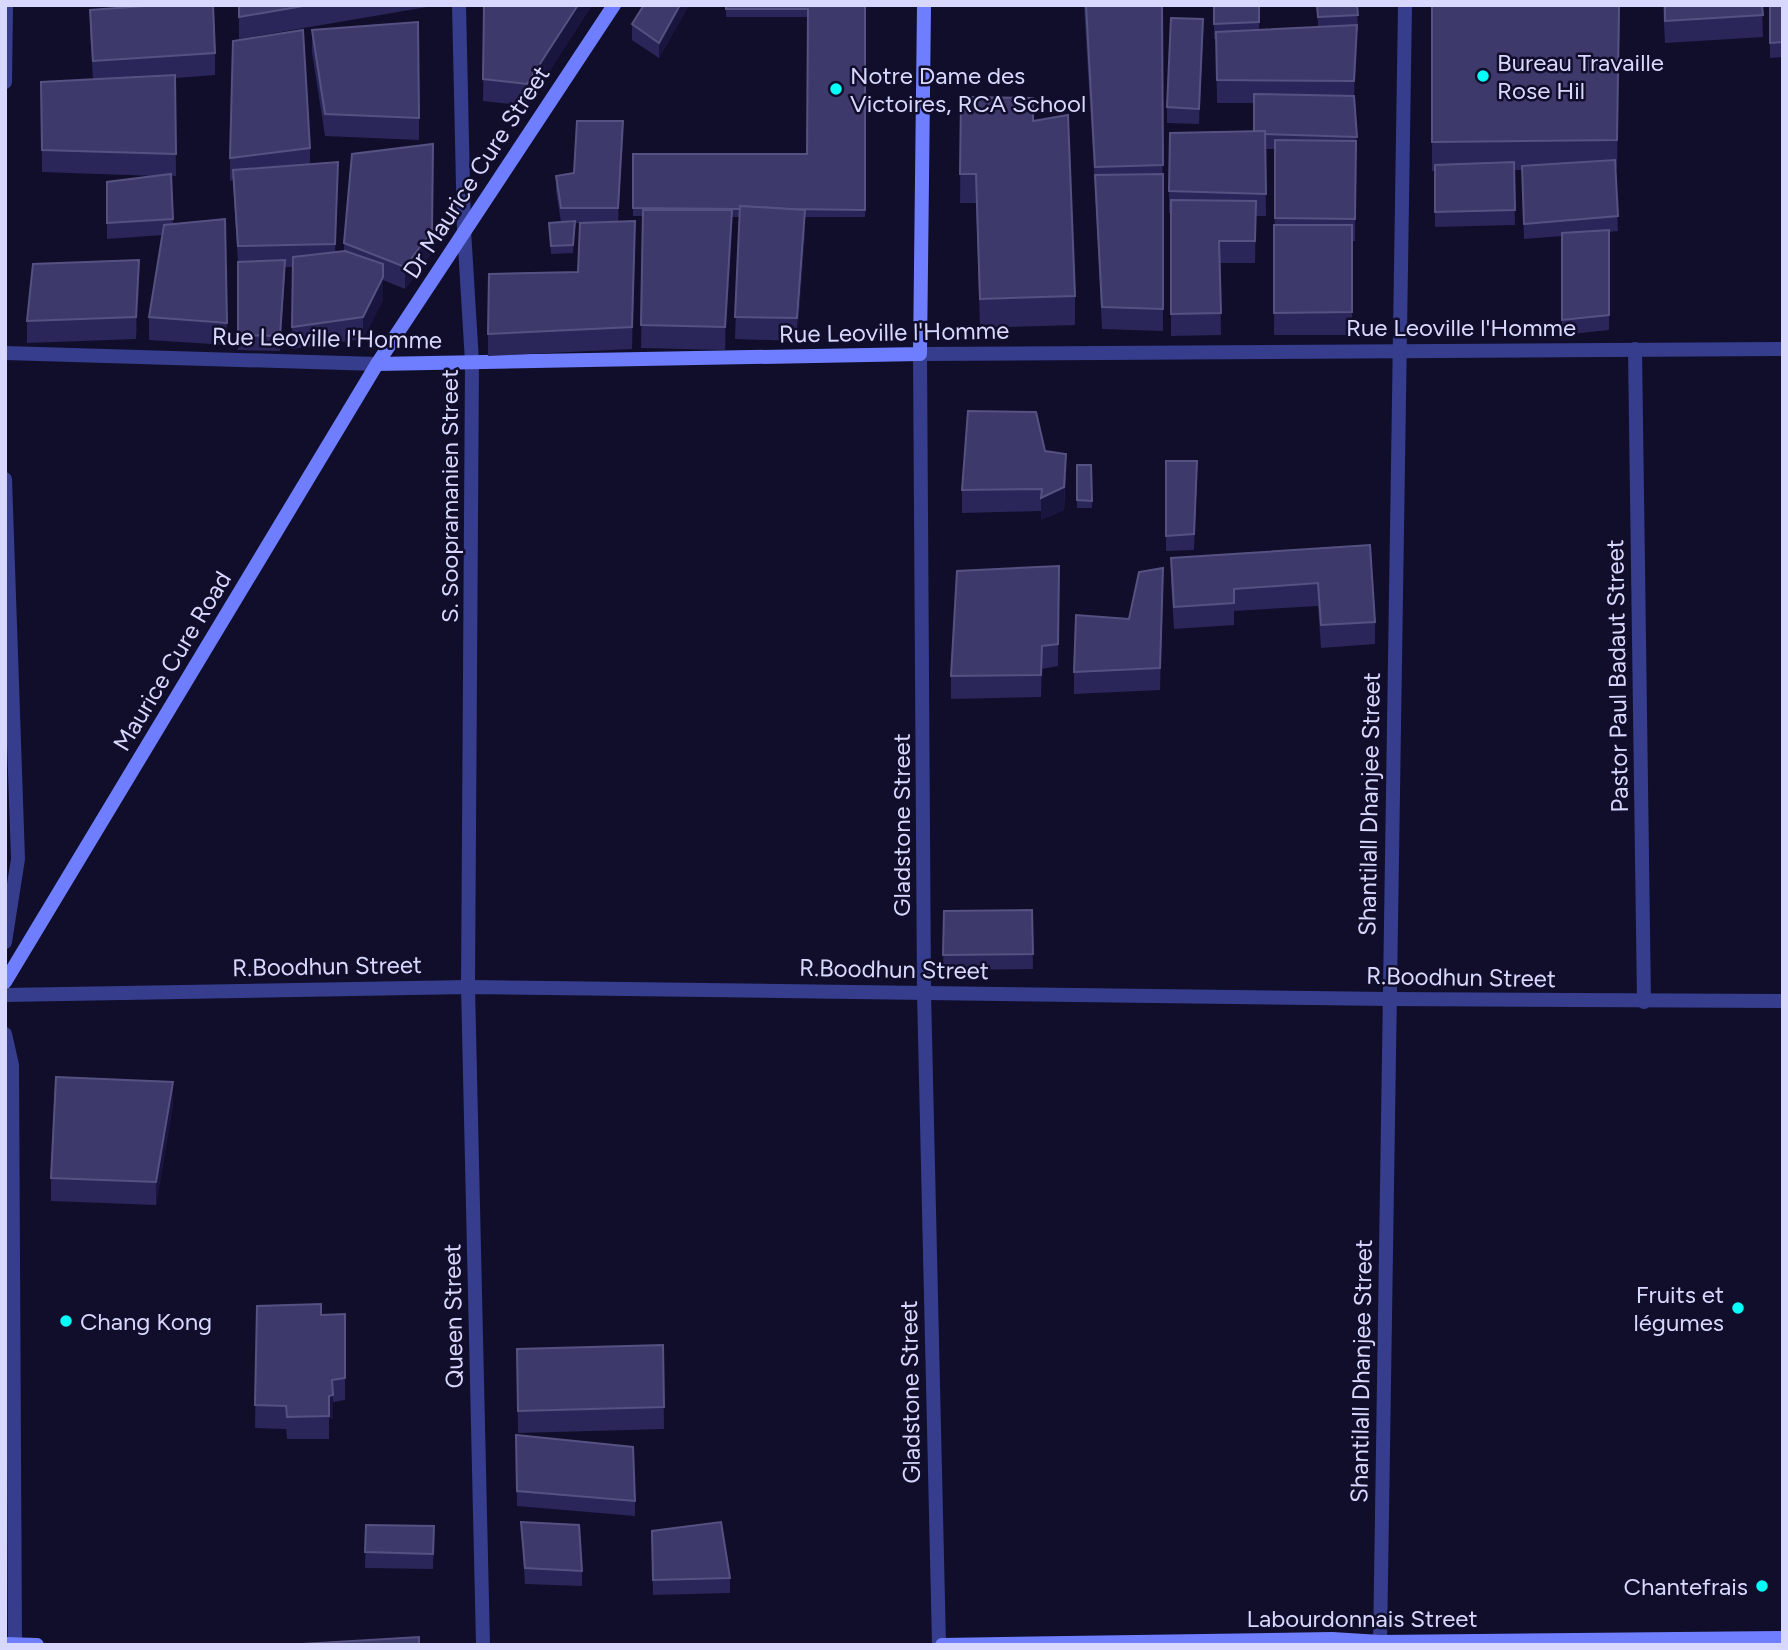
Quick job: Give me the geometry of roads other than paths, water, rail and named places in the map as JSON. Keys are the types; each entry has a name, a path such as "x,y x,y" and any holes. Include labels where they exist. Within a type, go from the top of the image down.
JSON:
{"main road":[{"name":"Dr Maurice Cure Street","path":"377,364 614,5"},
{"name":"Gladstone Street","path":"920,354 924,5"},
{"name":"Rue Leoville l'Homme","path":"377,364 920,354"},
{"name":"Maurice Cure Road","path":"5,982 377,364"},
{"name":"Labourdonnais Street","path":"940,1645 1332,1639 1380,1644 1783,1638"},
{"path":"5,1644 37,1645"}],"street":[{"path":"5,82 6,5"},
{"name":"S. Soopramanien Street","path":"459,5 464,230 472,362 468,987"},
{"name":"Shantilall Dhanjee Street","path":"1380,1644 1405,5"},
{"name":"Pastor Paul Badaut Street","path":"1635,349 1644,1002"},
{"name":"Rue Leoville l'Homme","path":"920,354 1783,349"},
{"name":"Rue Leoville l'Homme","path":"5,353 377,364"},
{"name":"Gladstone Street","path":"920,354 924,992 940,1645"},
{"path":"5,479 18,859 5,942"},
{"name":"R.Boodhun Street","path":"5,995 468,987 1644,1002 1783,1000"},
{"name":"Queen Street","path":"468,987 483,1645"},
{"path":"5,1034 12,1065 15,1645"}],"place":[{"name":"Bureau Travaille Rose Hil","path":"1483,76"},
{"name":"Notre Dame des Victoires, RCA School","path":"836,89"},
{"name":"Fruits et légumes","path":"1738,1308"},
{"name":"Chang Kong","path":"66,1321"},
{"name":"Chantefrais","path":"1762,1586"}]}
